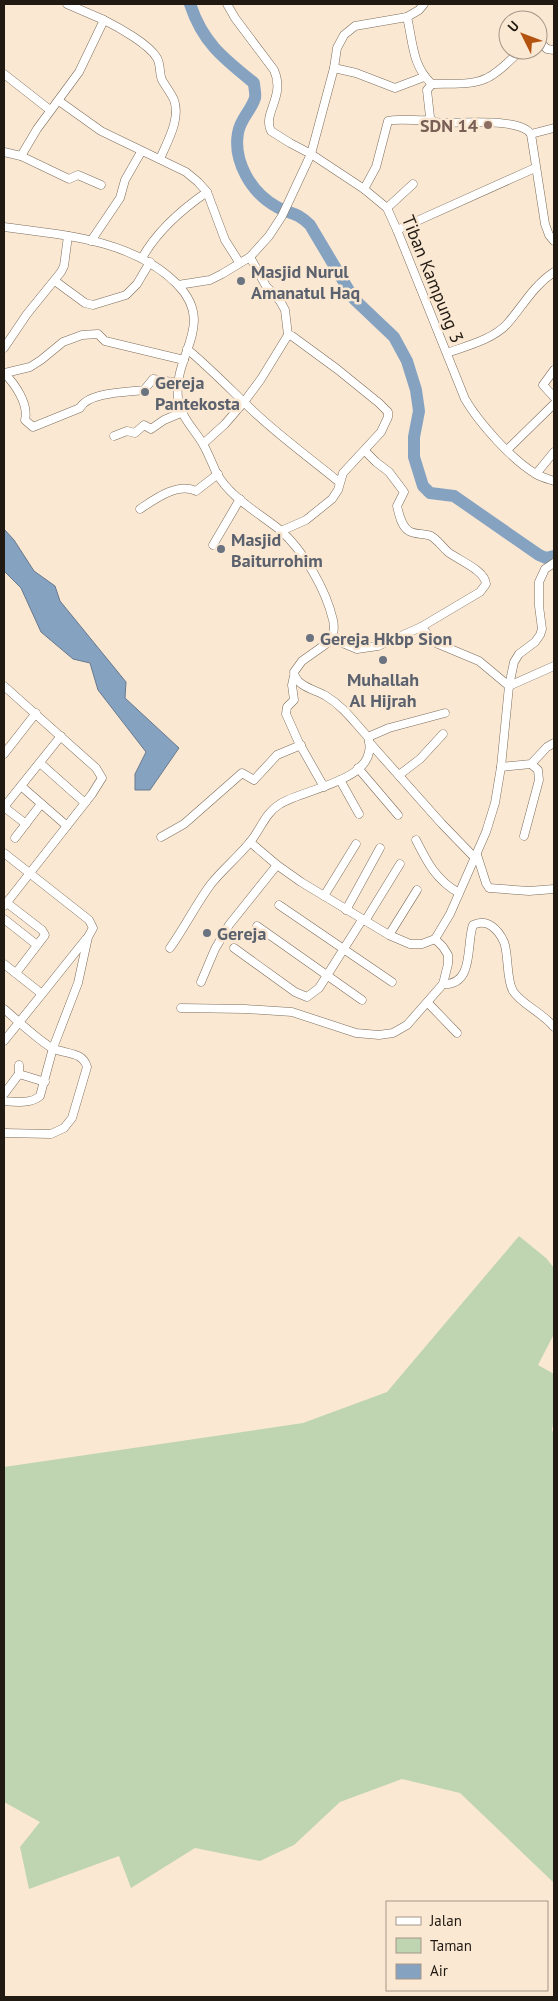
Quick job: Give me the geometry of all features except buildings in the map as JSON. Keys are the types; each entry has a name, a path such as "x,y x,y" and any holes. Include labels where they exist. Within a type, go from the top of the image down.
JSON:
{"street":[{"path":"67,4 123,29 154,54 159,62 163,81 175,103 176,113 174,124 160,159"},
{"name":"Tiban Kampung 3","path":"227,4 278,78 278,95 270,113 269,123 271,131 290,144 311,154 364,189 387,208 472,412 507,450 536,474 554,481"},
{"path":"178,285 210,280 222,274 250,257 269,236 282,216 311,154 334,68 337,48 344,35 355,26 407,17 419,10 424,4"},
{"path":"407,17 412,49 418,66 424,77 432,84 464,83 487,79 511,60"},
{"path":"21,156 50,110 59,101 79,72 104,20"},
{"path":"334,68 356,73 395,88 424,77"},
{"path":"4,74 50,110"},
{"path":"431,120 427,90 432,84"},
{"path":"59,101 101,132 186,172 198,182 206,192 225,240 239,262"},
{"path":"364,189 376,167 388,121 394,119 412,122 431,120 436,122 493,122 523,127 531,134 545,224 549,236 554,241"},
{"path":"531,134 554,128"},
{"path":"4,152 21,156 69,179 78,175 102,185"},
{"path":"92,241 120,198 125,180 141,152"},
{"path":"397,230 535,168"},
{"path":"387,208 413,184"},
{"path":"142,258 157,235 187,206 206,192"},
{"path":"4,227 92,241 150,262 178,285 195,316 195,325 178,383 178,399 182,412 203,444 222,481 240,499 281,531 314,574 326,597 334,622 333,639"},
{"path":"4,348 27,314 55,281 64,266 68,236"},
{"path":"203,444 225,424 244,402 261,379 288,335 285,310 280,301 266,286 250,257"},
{"path":"55,281 84,303 93,305 126,296 137,284 150,262"},
{"path":"447,353 478,341 505,325 539,282 554,272"},
{"path":"178,383 153,379 144,390 97,397 84,402 80,408 33,426 25,420 25,407 20,394 4,373 30,367 63,342 82,335 96,334 105,341 184,360"},
{"path":"281,531 306,520 332,499 338,490 338,482 343,473 365,451 387,422 388,412 379,402 337,369 288,335"},
{"path":"187,350 210,368 228,389 338,482"},
{"path":"554,370 543,385 554,397"},
{"path":"507,450 554,404"},
{"path":"114,436 126,431 135,433 144,425 151,429 164,420 182,412"},
{"path":"333,639 350,647 378,646 421,627 480,592 486,584 486,580 469,564 449,553 430,535 410,532 406,529 397,506 404,492 390,472 365,451"},
{"path":"536,474 554,452"},
{"path":"140,509 153,500 179,489 187,488 196,492 218,474"},
{"path":"213,544 240,499"},
{"path":"250,842 277,865 346,910 389,935 410,944 422,944 435,939 444,925 486,832 495,803 501,766 509,686 516,658 540,635 542,629 539,606 540,582 545,569 554,563"},
{"path":"421,627 436,643 479,661 509,686"},
{"path":"324,787 301,746 286,712 287,707 294,700 292,685 294,672 302,661 333,639"},
{"path":"509,686 554,666"},
{"path":"294,676 302,684 326,696 343,708 398,775 476,856 489,888 529,891 554,889"},
{"path":"4,686 36,713 101,774 101,781 85,803 5,904 44,932 44,937 16,973"},
{"path":"4,754 36,713"},
{"path":"368,740 389,728 445,713"},
{"path":"398,775 420,759 443,734"},
{"path":"26,824 4,807 61,736"},
{"path":"170,948 210,886 224,868 250,842 269,812 288,799 340,780 358,768 369,755 368,740"},
{"path":"501,766 531,764 551,745 554,752"},
{"path":"161,837 184,824 242,773 254,780 277,755 301,746"},
{"path":"40,762 85,803"},
{"path":"524,836 539,780 538,770 531,764"},
{"path":"358,768 398,814"},
{"path":"340,780 359,814"},
{"path":"21,786 67,826"},
{"path":"15,838 41,804"},
{"path":"416,840 428,865 437,877 459,893"},
{"path":"324,896 356,844"},
{"path":"346,910 380,848"},
{"path":"4,853 91,922 93,928 88,937 4,1041"},
{"path":"234,948 302,996 312,994 327,976 400,864"},
{"path":"201,982 215,949 229,925 277,865"},
{"path":"389,935 417,890"},
{"path":"279,905 392,982"},
{"path":"4,919 37,946"},
{"path":"443,984 450,985 460,978 470,957 473,925 479,922 486,922 500,935 504,942 513,991 522,1001 535,1009 554,1026"},
{"path":"257,926 362,1000"},
{"path":"4,1101 28,1101 37,1099 40,1096 46,1082 53,1048 78,983 88,937"},
{"path":"181,1008 292,1012 356,1033 379,1035 400,1030 428,1003 443,984 448,964 448,955 435,939"},
{"path":"4,964 42,994"},
{"path":"428,1003 457,1033"},
{"path":"4,1009 53,1048 80,1056 87,1067 72,1118 61,1131 51,1134 4,1134"},
{"path":"4,1094 19,1074 19,1065"},
{"path":"19,1074 46,1082"}],"green space":[{"path":"519,1236 546,1258 554,1268 554,1334 538,1365 554,1374 554,1418 552,1430 554,1434 554,1883 460,1793 402,1779 340,1802 294,1845 260,1861 195,1848 131,1888 119,1856 29,1889 20,1847 40,1822 4,1802 4,1467 303,1423 387,1392"}],"water":[{"path":"4,529 14,540 34,571 55,586 60,601 126,682 125,698 179,748 150,790 135,790 135,774 146,752 98,690 90,663 73,659 41,632 21,588 4,571"}],"waterway":[{"path":"190,4 201,29 215,49 254,83 255,98 239,128 237,144 241,165 252,185 268,201 301,217 310,225 354,299 394,337 407,361 416,390 419,411 414,437 414,457 423,486 430,493 454,496 539,555 546,558 554,556"}],"place":[{"name":"SDN 14","path":"488,125"},
{"name":"Masjid Nurul Amanatul Haq","path":"241,281"},
{"name":"Gereja Pantekosta","path":"145,392"},
{"name":"Masjid Baiturrohim","path":"221,549"},
{"name":"Gereja Hkbp Sion","path":"310,638"},
{"name":"Muhallah Al Hijrah","path":"383,660"},
{"name":"Gereja","path":"207,933"}]}
